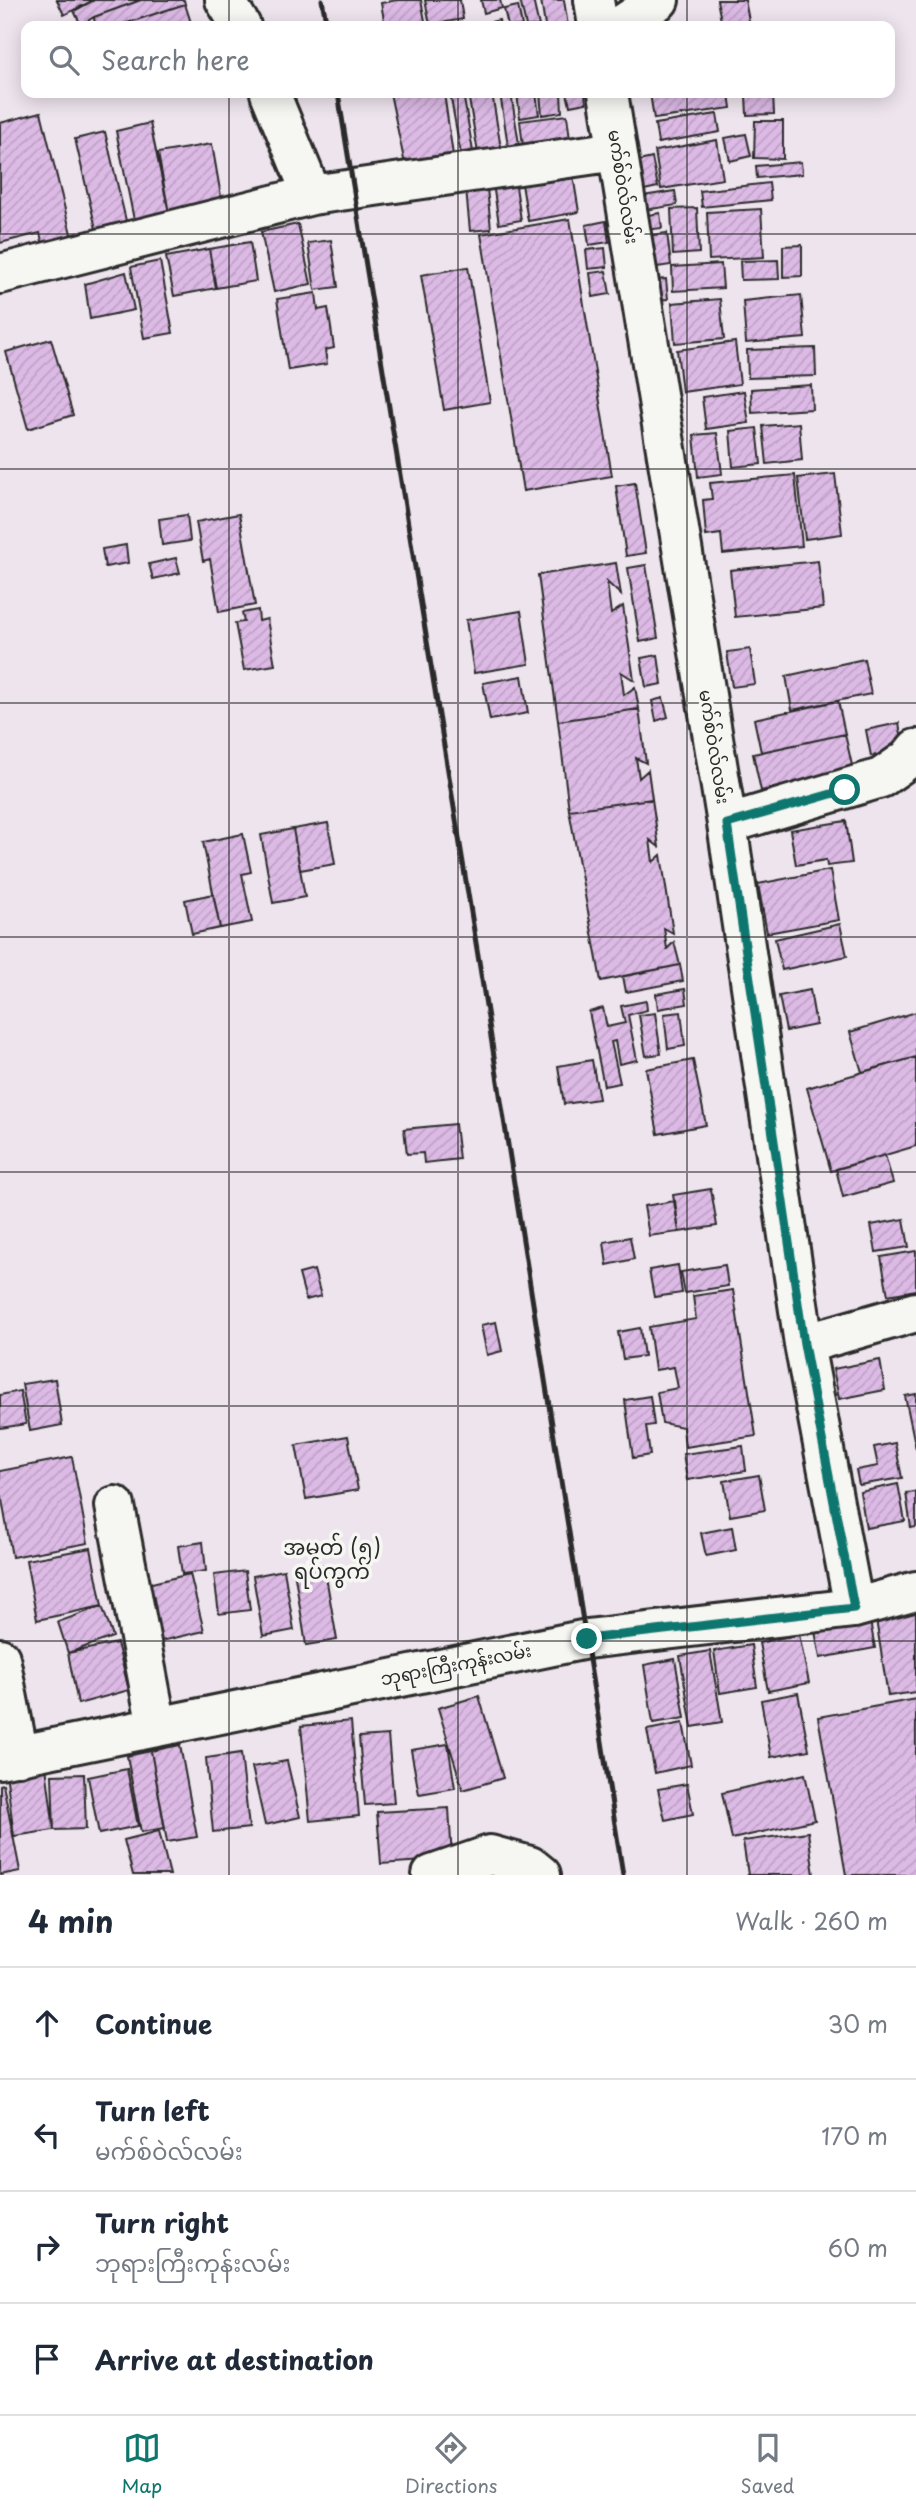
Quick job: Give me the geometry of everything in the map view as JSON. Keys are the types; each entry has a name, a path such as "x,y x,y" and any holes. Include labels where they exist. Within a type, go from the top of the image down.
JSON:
{"street":[{"path":"225,0 238,21"},
{"path":"594,0 597,21"},
{"path":"628,21 659,0"},
{"path":"272,98 313,195"},
{"name":"မက်စ်ဝဲလ်လမ်း","path":"609,98 727,824 804,1344 854,1608"},
{"path":"0,274 313,195 617,151"},
{"path":"727,824 881,778 908,759 916,749"},
{"path":"804,1344 916,1312"},
{"path":"114,1506 157,1727"},
{"name":"ဘုရားကြီးကုန်းလမ်း","path":"9,1758 587,1639 854,1608 916,1591"},
{"path":"0,1658 9,1758"},
{"path":"432,1875 490,1855 530,1866 541,1875"}],"building":[{"path":"57,0 94,0 64,15"},
{"path":"94,0 141,0 88,21 79,21 74,11"},
{"path":"141,0 184,0 185,4 133,21 94,21 94,17"},
{"path":"421,0 425,21 384,21 381,3"},
{"path":"425,0 460,0 463,19 429,21"},
{"path":"481,0 500,0 502,8 484,13"},
{"path":"520,0 533,0 538,21 525,21"},
{"path":"541,0 564,0 567,21 544,21"},
{"path":"717,0 745,0 749,21 721,21"},
{"path":"185,4 190,21 133,21"},
{"path":"518,6 521,21 507,21 504,9"},
{"path":"391,98 445,98 455,169 407,174"},
{"path":"451,98 464,98 475,163 463,166"},
{"path":"469,98 493,98 503,161 480,165"},
{"path":"501,98 512,98 519,144 508,146"},
{"path":"518,98 537,98 539,115 520,118"},
{"path":"540,98 561,98 562,112 542,115"},
{"path":"568,98 586,98 586,103 570,106"},
{"path":"651,98 730,98 731,108 654,119"},
{"path":"746,98 773,98 774,114 747,115"},
{"path":"41,112 72,238 43,245 40,233 0,243 0,123"},
{"path":"717,114 720,132 658,143 655,124"},
{"path":"567,115 571,148 524,154 520,121"},
{"path":"755,121 783,121 783,159 754,158"},
{"path":"150,123 169,213 134,220 116,131"},
{"path":"105,132 127,225 97,233 75,139"},
{"path":"746,134 751,156 730,161 725,138"},
{"path":"717,140 723,179 661,189 655,151"},
{"path":"212,144 222,202 169,213 158,153"},
{"path":"652,158 658,187 635,192 630,163"},
{"path":"801,162 802,174 757,178 756,166"},
{"path":"572,169 579,212 528,221 521,178"},
{"path":"515,180 521,220 499,224 493,184"},
{"path":"769,183 771,200 702,207 700,191"},
{"path":"487,188 491,229 470,231 466,190"},
{"path":"675,191 677,205 638,211 636,197"},
{"path":"697,208 699,253 673,255 671,209"},
{"path":"761,209 764,257 709,260 707,212"},
{"path":"660,213 662,228 638,231 636,217"},
{"path":"570,219 612,476 523,491 481,234"},
{"path":"606,221 609,242 589,245 586,225"},
{"path":"298,224 311,284 274,292 261,232"},
{"path":"667,233 671,265 643,269 640,237"},
{"path":"331,240 338,287 315,290 308,243"},
{"path":"250,242 256,281 216,288 209,249"},
{"path":"802,245 802,276 783,277 783,246"},
{"path":"605,248 607,267 588,269 586,250"},
{"path":"209,249 216,288 174,296 166,257"},
{"path":"778,260 779,279 741,280 740,261"},
{"path":"160,261 173,333 144,338 131,267"},
{"path":"721,264 723,288 673,291 672,267"},
{"path":"468,267 490,402 444,410 421,275"},
{"path":"606,271 610,294 593,297 590,273"},
{"path":"126,272 134,310 90,319 85,284"},
{"path":"666,279 668,299 647,301 644,281"},
{"path":"316,293 318,310 328,308 334,348 325,350 327,364 288,370 277,299"},
{"path":"801,295 805,338 746,343 743,301"},
{"path":"720,299 724,339 675,343 672,303"},
{"path":"51,339 73,415 28,429 6,352"},
{"path":"735,342 740,384 682,392 677,350"},
{"path":"815,348 816,376 748,378 747,350"},
{"path":"811,385 812,409 752,413 751,389"},
{"path":"744,391 749,423 706,429 702,397"},
{"path":"799,423 802,460 767,464 763,426"},
{"path":"757,428 761,464 733,467 730,431"},
{"path":"717,433 722,474 698,477 694,435"},
{"path":"835,474 842,534 805,539 798,478"},
{"path":"795,475 802,546 723,554 721,534 706,536 703,500 712,499 710,483"},
{"path":"635,483 646,553 626,556 616,486"},
{"path":"239,514 255,605 219,612 210,559 203,561 196,522"},
{"path":"187,515 190,541 162,545 159,519"},
{"path":"126,545 128,563 105,567 102,549"},
{"path":"176,558 180,573 153,579 149,564"},
{"path":"818,561 823,608 735,617 730,570"},
{"path":"616,563 621,595 607,582 611,614 623,606 634,680 621,672 624,695 635,687 639,709 558,721 538,575"},
{"path":"646,565 658,638 640,642 628,568"},
{"path":"258,610 259,621 267,619 275,665 244,670 235,623 244,622 242,613"},
{"path":"521,611 529,664 474,673 466,620"},
{"path":"750,649 755,684 732,687 727,652"},
{"path":"658,655 662,684 646,687 641,658"},
{"path":"864,659 871,694 792,710 786,676"},
{"path":"522,676 528,713 490,720 483,683"},
{"path":"663,698 668,717 656,721 652,701"},
{"path":"838,701 845,734 761,752 754,719"},
{"path":"639,709 646,763 636,758 639,778 648,770 652,799 569,810 558,721"},
{"path":"899,723 904,750 871,756 866,730"},
{"path":"845,734 853,770 761,791 753,754"},
{"path":"652,799 659,847 650,840 653,862 661,855 673,933 664,928 667,949 674,942 680,965 601,981 569,810"},
{"path":"846,821 852,863 827,866 826,860 796,865 790,830"},
{"path":"328,823 335,864 300,870 293,829"},
{"path":"293,829 305,897 273,903 261,835"},
{"path":"243,834 251,872 242,874 252,922 220,928 203,842"},
{"path":"830,870 839,920 767,933 758,884"},
{"path":"213,894 220,928 192,934 185,900"},
{"path":"840,924 847,956 782,970 775,939"},
{"path":"680,965 683,981 626,992 623,976"},
{"path":"685,989 687,1004 658,1009 656,994"},
{"path":"810,990 816,1025 786,1031 779,996"},
{"path":"646,1001 647,1010 628,1015 637,1060 619,1064 615,1041 611,1042 620,1083 604,1086 589,1012 603,1008 607,1027 625,1023 621,1006"},
{"path":"681,1012 685,1046 668,1049 664,1014"},
{"path":"916,1012 916,1057 862,1072 850,1032"},
{"path":"655,1013 661,1054 646,1056 639,1015"},
{"path":"916,1057 916,1146 831,1171 807,1088"},
{"path":"592,1060 599,1099 564,1104 558,1066"},
{"path":"693,1060 706,1125 658,1134 646,1069"},
{"path":"455,1124 459,1159 424,1163 423,1153 407,1154 404,1129"},
{"path":"885,1155 893,1183 843,1197 836,1169"},
{"path":"711,1189 717,1226 679,1232 673,1195"},
{"path":"675,1201 679,1232 649,1236 644,1206"},
{"path":"904,1219 909,1247 876,1252 871,1225"},
{"path":"630,1237 634,1259 607,1265 604,1242"},
{"path":"916,1251 916,1290 888,1295 881,1257"},
{"path":"678,1265 682,1293 654,1297 649,1270"},
{"path":"725,1265 728,1286 685,1293 681,1272"},
{"path":"314,1270 321,1296 306,1300 299,1274"},
{"path":"733,1290 756,1436 685,1447 683,1427 662,1423 657,1392 678,1388 674,1367 655,1370 649,1327 696,1319 693,1296"},
{"path":"496,1322 502,1351 487,1355 481,1325"},
{"path":"640,1328 644,1356 623,1359 618,1332"},
{"path":"880,1360 885,1390 839,1399 833,1369"},
{"path":"55,1379 62,1425 30,1431 22,1384"},
{"path":"20,1391 26,1424 0,1428 0,1395"},
{"path":"916,1394 916,1449 905,1396"},
{"path":"650,1396 654,1425 646,1426 650,1455 633,1458 625,1400"},
{"path":"348,1436 358,1490 306,1499 296,1445"},
{"path":"895,1443 902,1478 859,1485 856,1470 878,1466 874,1447"},
{"path":"743,1446 746,1471 687,1480 683,1454"},
{"path":"72,1457 88,1543 12,1557 0,1488 0,1471"},
{"path":"759,1475 765,1510 730,1516 724,1481"},
{"path":"898,1484 905,1521 866,1528 860,1492"},
{"path":"916,1492 916,1527 911,1528 906,1493"},
{"path":"732,1527 736,1550 706,1556 701,1533"},
{"path":"203,1542 206,1571 182,1574 178,1546"},
{"path":"91,1548 102,1606 37,1620 26,1560"},
{"path":"324,1565 337,1640 306,1645 294,1570"},
{"path":"284,1570 294,1630 263,1636 253,1576"},
{"path":"245,1571 250,1610 219,1614 214,1575"},
{"path":"190,1574 204,1631 153,1643 139,1586"},
{"path":"102,1606 113,1637 68,1653 58,1622"},
{"path":"916,1606 916,1692 888,1696 875,1613"},
{"path":"870,1621 875,1648 820,1658 815,1631"},
{"path":"799,1634 809,1683 768,1691 759,1643"},
{"path":"117,1643 129,1690 78,1704 68,1653"},
{"path":"751,1645 757,1687 720,1693 714,1651"},
{"path":"710,1651 722,1722 692,1727 680,1656"},
{"path":"675,1659 685,1718 653,1723 644,1665"},
{"path":"798,1693 809,1750 771,1757 761,1700"},
{"path":"479,1696 503,1778 463,1790 438,1708"},
{"path":"916,1699 916,1875 846,1875 818,1717"},
{"path":"351,1721 359,1816 310,1821 301,1726"},
{"path":"683,1723 691,1765 655,1773 647,1730"},
{"path":"388,1735 394,1803 365,1805 359,1737"},
{"path":"448,1744 455,1788 419,1794 411,1750"},
{"path":"180,1745 197,1837 167,1842 151,1751"},
{"path":"151,1751 165,1828 141,1832 127,1756"},
{"path":"241,1753 249,1828 213,1832 206,1758"},
{"path":"45,1759 54,1830 14,1836 5,1764"},
{"path":"287,1761 300,1817 265,1825 252,1767"},
{"path":"127,1769 138,1826 99,1834 88,1777"},
{"path":"84,1774 86,1829 54,1830 52,1775"},
{"path":"805,1774 815,1820 732,1839 722,1793"},
{"path":"3,1784 20,1871 0,1875 0,1785"},
{"path":"687,1784 693,1814 665,1820 658,1789"},
{"path":"449,1808 452,1859 381,1864 377,1812"},
{"path":"159,1831 170,1875 133,1875 124,1840"},
{"path":"808,1832 814,1875 748,1875 743,1841"}],"railway":[{"path":"322,0 326,21"},
{"path":"339,98 482,980 623,1875"}],"district":[{"name":"အမှတ် (၅) ရပ်ကွက်","path":"332,1560"}],"route":[{"path":"587,1639 854,1608 804,1344 727,824 845,790"}]}
